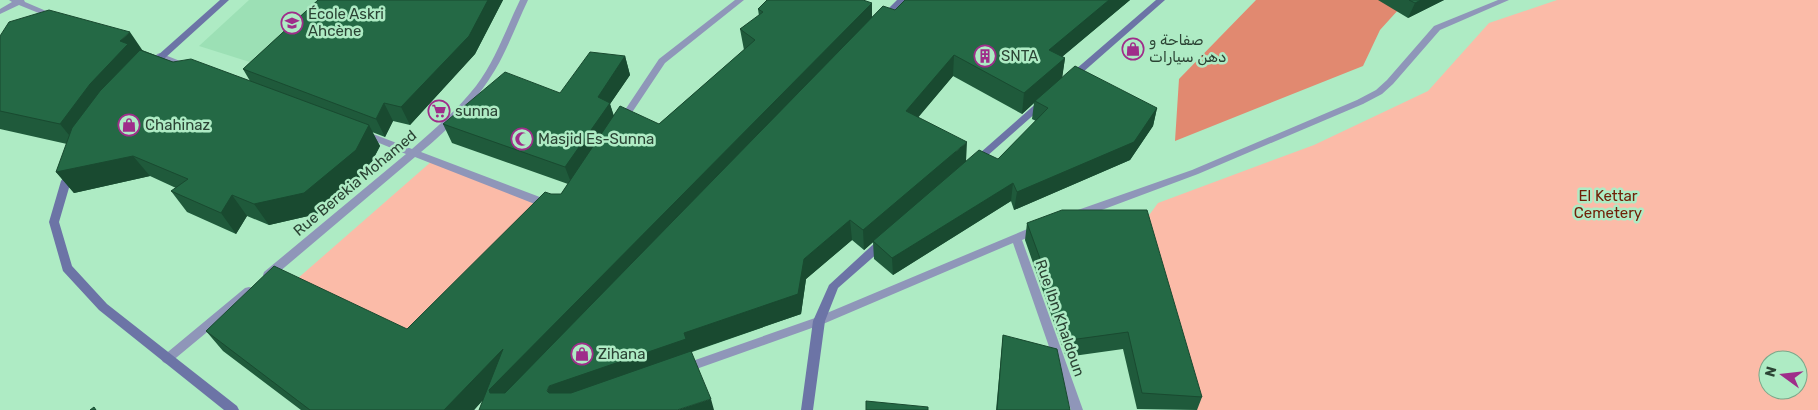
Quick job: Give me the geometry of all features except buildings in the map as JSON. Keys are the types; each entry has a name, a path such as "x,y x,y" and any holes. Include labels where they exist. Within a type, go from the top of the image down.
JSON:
{"street":[{"path":"142,76 160,56 225,0"},
{"name":"Rue Berekia Mohamed","path":"167,359 449,123 479,88 492,68 524,0"},
{"path":"618,128 662,61 740,0"},
{"path":"878,25 902,0"},
{"path":"1064,84 1161,0"},
{"path":"1069,217 1195,172 1360,102 1379,92 1390,82 1437,28 1505,0"},
{"path":"0,12 18,1 39,15 60,18"},
{"path":"160,56 197,70"},
{"path":"968,168 1049,97"},
{"path":"351,129 554,207"},
{"path":"75,164 66,181 54,222 67,268 103,306 233,410"},
{"path":"677,371 819,321 1042,227"},
{"path":"807,410 819,321 834,285 893,233"},
{"name":"Rue Ibn Khaldoun","path":"1016,237 1077,410"}],"shaded area":[{"name":"École Askri Ahcène","path":"249,0 383,0 272,69 199,46"},
{"path":"1256,0 1391,0 1399,9 1380,30 1363,66 1175,141 1179,79"}],"green space":[{"name":"El Kettar Cemetery","path":"1557,0 1818,0 1818,410 1197,410 1144,222 1158,203 1314,145 1428,91 1489,23"},
{"path":"432,161 555,210 419,349 289,286"}],"place":[{"name":"École Askri Ahcène","path":"292,23"},
{"name":"صفاحة و دهن سيارات","path":"1133,49"},
{"name":"SNTA","path":"985,56"},
{"name":"sunna","path":"439,111"},
{"name":"Chahinaz","path":"129,125"},
{"name":"Masjid Es-Sunna","path":"522,139"},
{"name":"Zihana","path":"582,354"}]}
